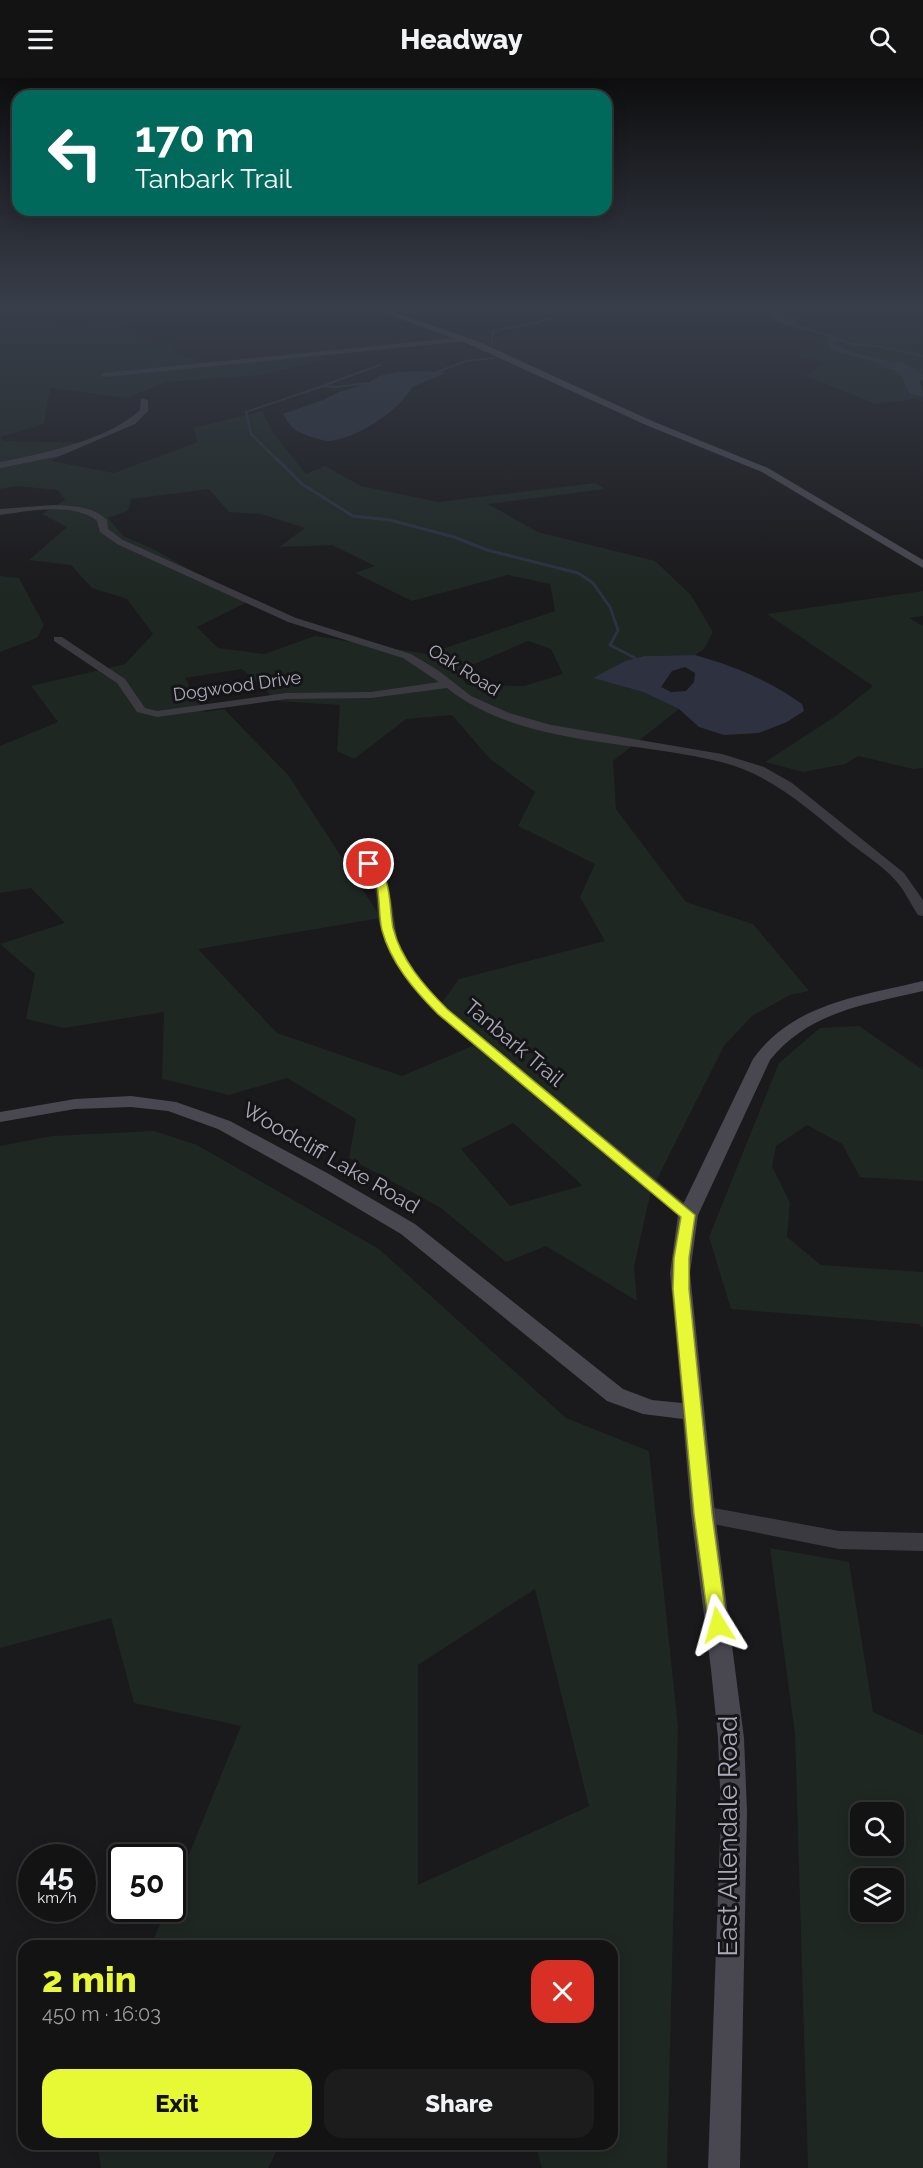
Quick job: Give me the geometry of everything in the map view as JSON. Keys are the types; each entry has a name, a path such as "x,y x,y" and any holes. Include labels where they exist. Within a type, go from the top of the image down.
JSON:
{"main road":[{"path":"602,402 765,470 923,565"},
{"name":"East Allendale Road","path":"724,2168 734,1812 731,1738 703,1514 680,1273 688,1215 762,1059 773,1042 804,1020 828,1010 923,986"},
{"name":"Woodcliff Lake Road","path":"0,1117 60,1105 121,1101 178,1108 223,1124 374,1207 408,1229 615,1395 639,1406 661,1411 692,1411"}],"street":[{"path":"0,465 57,454 132,422 144,411 144,402"},
{"name":"Oak Road","path":"0,512 62,509 95,514 102,520 103,530 120,542 292,620 408,656 485,707 525,722 722,758 767,774 788,786 898,876 911,891 923,912"},
{"name":"Dogwood Drive","path":"58,639 120,681 141,710 157,714 286,696 371,696 448,684"},
{"name":"Tanbark Trail","path":"369,864 380,879 387,928 394,947 424,993 443,1012 688,1215"},
{"path":"703,1514 839,1540 923,1542"}],"shaded area":[{"path":"0,402 48,402 44,424 0,437"},
{"path":"870,402 896,402 876,404"},
{"path":"262,411 273,433 306,474 325,466 361,486 438,502 595,483 605,489 488,504 538,532 655,561 691,595 713,632 704,649 695,655 644,656 625,661 594,678 643,692 679,709 613,761 616,809 686,902 753,924 809,991 790,995 752,1016 724,1046 651,1191 634,1267 637,1301 546,1246 506,1262 441,1208 349,1158 356,1119 287,1078 229,1095 162,1079 164,1012 64,1028 26,1019 35,974 0,944 65,923 31,888 0,893 0,746 58,722 31,686 125,664 153,634 127,599 92,588 71,565 29,560 67,527 42,514 65,500 58,490 16,486 0,489 0,437 3,441 83,443 51,461 114,473 198,442 193,428","holes":["209,489 229,512 261,514 305,528 279,547 332,545 375,566 355,573 412,601 508,575 550,584 555,611 427,654 315,636 264,654 218,648 197,627 247,602 153,549 123,536 108,518 128,511 131,499","528,641 551,649 563,674 524,686 467,685 458,671","242,669 277,701 340,705 337,751 354,759 406,719 452,715 490,759 535,792 518,826 595,864 580,897 605,941 459,979 438,1008 477,1044 402,1076 277,1033 198,949 381,918 289,776 224,709 204,712 185,678","513,1123 582,1185 510,1206 461,1149"]},
{"path":"0,576 19,578 44,625 37,638 0,652"},
{"path":"923,591 923,616 909,618 923,626 923,768 913,769 858,756 845,764 803,772 765,762 836,716 873,686 767,614"},
{"path":"859,1026 923,1070 923,1181 860,1177 842,1144 807,1125 776,1146 772,1166 790,1203 787,1237 821,1265 923,1272 923,1328 919,1324 731,1309 709,1237 779,1063 820,1028"},
{"path":"154,1131 197,1145 379,1249 566,1418 649,1451 678,1727 667,2168 542,2168 537,2150 618,2150 618,1940 153,1940 161,1922 186,1922 186,1862 241,1726 134,1703 111,1618 0,1648 0,1146 52,1136","holes":["535,1589 589,1806 418,1885 418,1665"]},
{"path":"770,1548 849,1562 873,1712 923,1735 923,2168 808,2168 795,1734"},
{"path":"98,2150 277,2150 268,2168 101,2168"}],"water":[{"path":"319,402 401,402 388,414 365,429 329,441 301,433 293,428 283,414"},
{"path":"695,655 724,664 777,688 802,704 804,711 787,722 759,733 724,735 699,727 679,709 643,692 593,678 625,661 644,656","holes":["685,667 695,673 694,682 686,691 671,692 661,687 672,671"]}],"waterway":[{"path":"277,402 246,412 251,434 278,461"},
{"path":"277,459 302,484 353,516 390,520 454,537 487,550 578,573 593,583 610,607 618,630 610,645 635,658"}],"route":[{"path":"369,864 380,879 387,928 394,947 424,993 443,1012 688,1215 681,1258 681,1289 703,1514 718,1625"}]}
